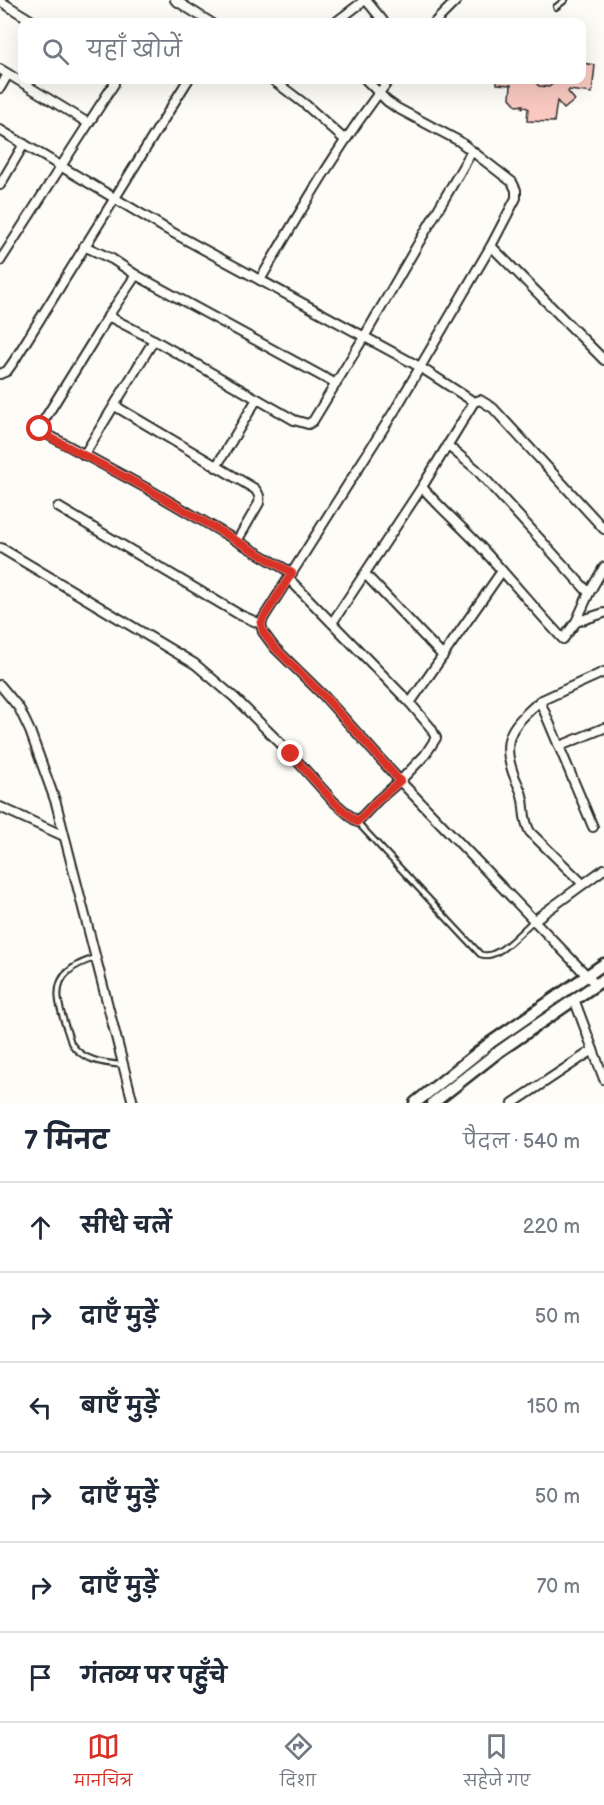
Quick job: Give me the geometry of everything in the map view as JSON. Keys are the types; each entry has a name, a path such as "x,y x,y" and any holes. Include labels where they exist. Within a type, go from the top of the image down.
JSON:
{"main road":[{"path":"415,1103 490,1043 604,964"},
{"path":"433,1103 498,1052 600,982"}],"street":[{"path":"174,0 203,18"},
{"path":"341,18 365,0 381,18"},
{"path":"439,18 457,0"},
{"path":"0,1 28,18"},
{"path":"0,69 18,80"},
{"path":"0,88 8,74"},
{"path":"0,261 88,123 24,84"},
{"path":"60,166 114,84"},
{"path":"0,375 14,361 185,84"},
{"path":"278,84 345,140"},
{"path":"370,84 387,101 407,114 443,131 512,182 516,190 516,198 491,246 395,410 261,624 263,632 274,647 324,696 400,781 533,921 588,975 600,982"},
{"path":"260,280 310,194 386,84"},
{"path":"0,130 113,198 420,367 474,402"},
{"path":"0,185 24,144"},
{"path":"108,316 294,420 308,424 313,421 336,384 472,151"},
{"path":"84,246 112,259 136,275 336,384"},
{"path":"491,246 604,360"},
{"path":"1,548 195,664 235,698 291,754 333,801 357,822 425,755 436,738 431,728 410,703 332,623 291,576 237,541 148,489 46,435 40,429 108,316 136,275"},
{"path":"84,455 154,340"},
{"path":"216,467 257,399"},
{"path":"332,623 422,487 474,402 480,400 493,408 604,529"},
{"path":"115,406 259,493 259,503 237,541"},
{"path":"447,445 476,469 589,593"},
{"path":"422,487 476,542 563,639 576,622 604,567"},
{"path":"58,507 240,615 261,624"},
{"path":"410,703 502,572"},
{"path":"365,573 442,656"},
{"path":"576,622 604,613"},
{"path":"583,884 530,832 525,822 522,794 512,771 507,749 512,728 540,701 604,672"},
{"path":"0,685 19,708 30,731 56,803 133,1103"},
{"path":"540,701 593,827"},
{"path":"560,746 604,728"},
{"path":"0,807 64,836"},
{"path":"533,921 604,869"},
{"path":"574,999 604,1079"},
{"path":"513,1103 593,1050"}],"lane":[{"path":"556,7 565,0"},
{"path":"357,822 480,954 491,956 498,952 533,921"},
{"path":"96,957 75,966 61,979 58,989 59,1002 71,1043 75,1049 89,1059 124,1065"}],"building":[{"path":"586,64 595,65 592,93 569,90 568,92 575,100 564,109 557,101 554,122 527,121 528,108 523,108 523,105 517,106 510,98 511,85 497,84 586,84"},
{"path":"537,84 552,84 549,87"}],"route":[{"path":"40,429 46,435 148,489 292,573 264,617 261,624 263,632 274,647 324,696 400,781 357,822 333,801 291,754"}]}
